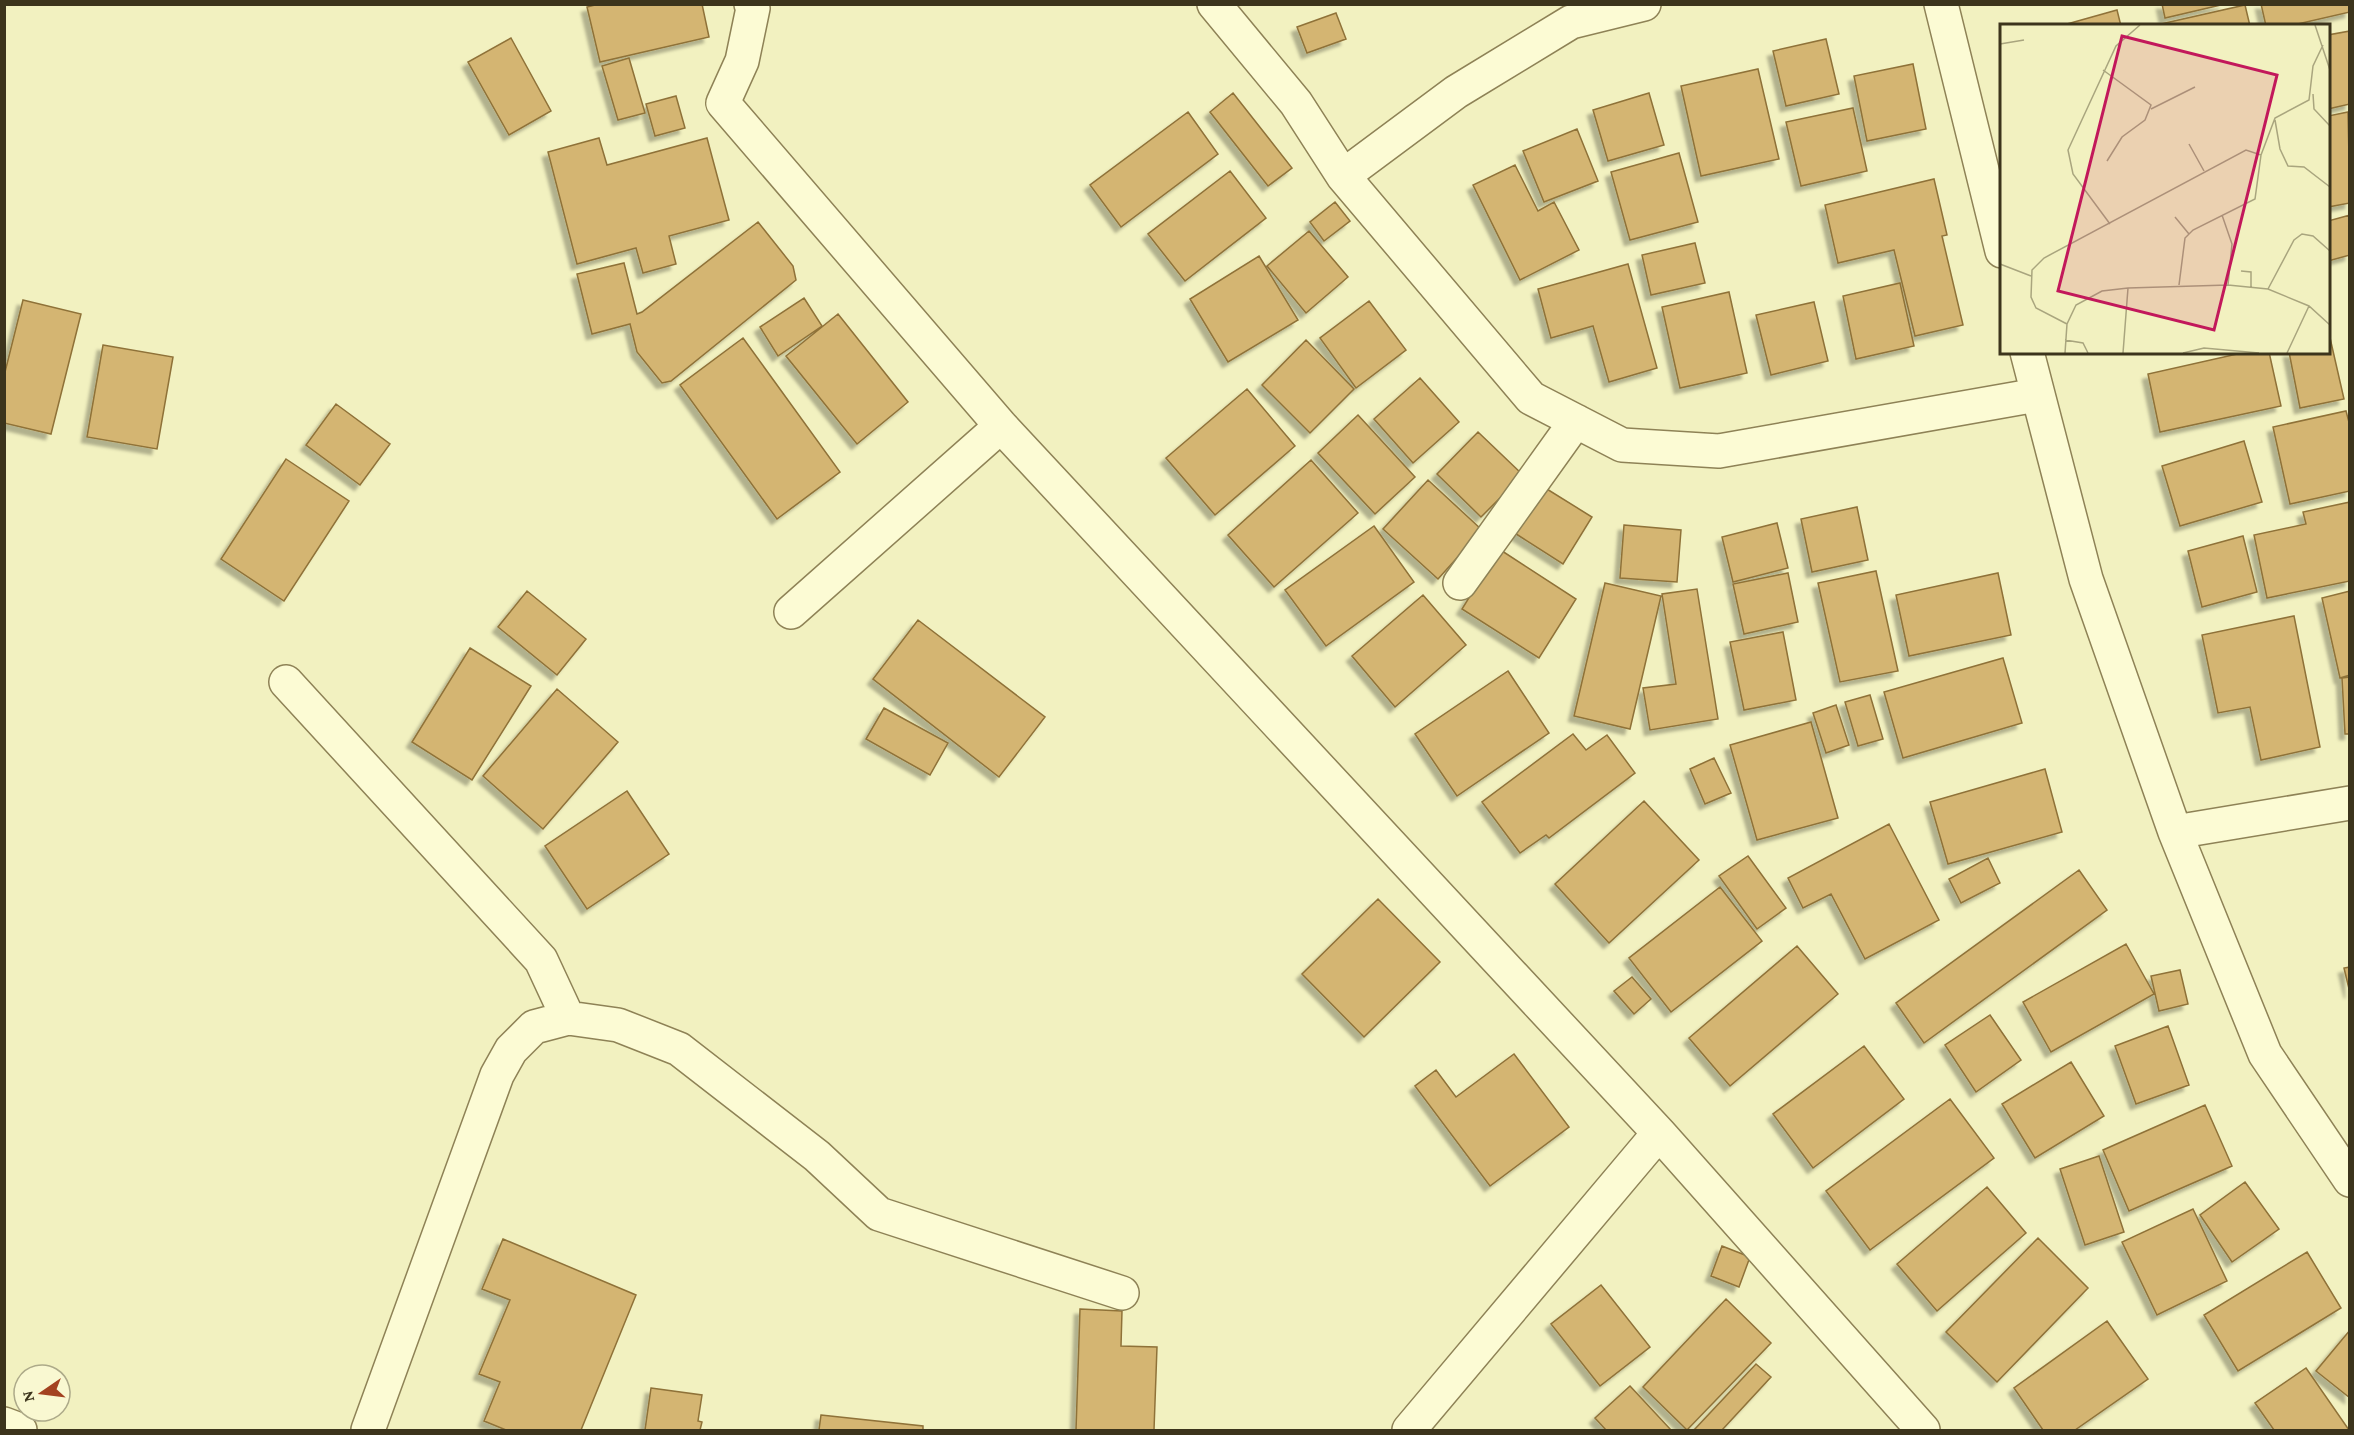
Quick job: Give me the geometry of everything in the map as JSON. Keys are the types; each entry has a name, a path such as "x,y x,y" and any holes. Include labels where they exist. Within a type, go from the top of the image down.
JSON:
{"street":[{"path":"751,4 753,8 742,61 723,103 1001,426 1659,1133 1923,1431"},
{"path":"1214,4 1296,103 1343,176 1531,398 1622,445 1719,451 2037,395"},
{"path":"1343,176 1456,92 1571,22 1644,4"},
{"path":"1941,4 2000,247"},
{"path":"2027,354 2086,579 2175,832 2265,1054 2349,1180"},
{"path":"1460,583 1576,421"},
{"path":"792,612 1001,426"},
{"path":"286,682 541,960 568,1018"},
{"path":"2175,832 2349,803"},
{"path":"368,1431 497,1076 511,1050 534,1027 568,1018 618,1025 679,1049 817,1156 879,1214 1122,1293"},
{"path":"1409,1431 1659,1133"},
{"path":"4,1424 20,1431"}],"building":[{"path":"599,4 702,4 709,37 600,62 587,7"},
{"path":"2162,4 2225,4 2165,18"},
{"path":"2261,4 2350,4 2350,12 2298,24 2266,24"},
{"path":"2245,5 2250,24 2161,24"},
{"path":"2117,10 2120,24 2067,24"},
{"path":"1336,13 1346,39 1307,53 1297,27"},
{"path":"2350,31 2350,104 2330,109 2330,35"},
{"path":"511,38 551,111 509,135 468,62"},
{"path":"1826,39 1839,94 1786,106 1773,51"},
{"path":"629,58 645,113 618,120 602,66"},
{"path":"1913,64 1926,129 1867,141 1854,76"},
{"path":"1758,69 1779,159 1701,176 1681,86"},
{"path":"1233,93 1292,168 1268,186 1210,112"},
{"path":"1649,93 1664,145 1608,161 1593,110"},
{"path":"676,96 685,128 655,136 646,104"},
{"path":"1853,108 1867,171 1801,186 1786,122"},
{"path":"1188,112 1218,154 1121,227 1090,185"},
{"path":"2348,112 2350,203 2330,207 2330,116"},
{"path":"1577,129 1598,181 1544,202 1523,151"},
{"path":"599,138 607,165 707,138 729,220 669,236 676,264 643,273 636,248 577,264 548,152"},
{"path":"1679,153 1698,222 1630,240 1611,172"},
{"path":"1515,165 1538,211 1554,202 1579,250 1520,280 1473,185"},
{"path":"1230,171 1266,218 1185,281 1148,234"},
{"path":"1934,179 1947,235 1942,236 1963,325 1915,336 1894,250 1838,263 1825,205"},
{"path":"1335,202 1350,221 1324,241 1310,222"},
{"path":"2350,215 2350,255 2330,260 2330,220"},
{"path":"758,222 793,266 796,280 671,381 662,383 637,352 630,324 592,334 577,274 624,263 637,314"},
{"path":"1309,231 1348,277 1306,313 1267,266"},
{"path":"1695,243 1705,283 1651,295 1642,255"},
{"path":"1259,256 1298,320 1228,362 1190,299"},
{"path":"1628,264 1657,368 1609,382 1593,326 1551,338 1538,289"},
{"path":"1900,283 1914,346 1856,359 1843,296"},
{"path":"1729,292 1747,373 1680,388 1662,307"},
{"path":"804,298 822,326 778,356 760,327"},
{"path":"23,300 81,314 51,434 4,423 4,376"},
{"path":"1369,301 1406,350 1356,388 1320,338"},
{"path":"1814,302 1828,361 1771,375 1756,315"},
{"path":"838,314 908,402 857,444 786,356"},
{"path":"743,338 840,472 777,519 680,385"},
{"path":"2330,338 2344,399 2300,408 2289,354 2330,354"},
{"path":"1306,340 1354,389 1310,433 1262,385"},
{"path":"103,345 173,357 157,449 87,437"},
{"path":"2237,354 2269,354 2281,406 2160,432 2148,374"},
{"path":"1420,378 1459,422 1413,463 1374,419"},
{"path":"1247,389 1295,446 1215,515 1166,458"},
{"path":"336,404 390,444 360,485 306,445"},
{"path":"2346,411 2350,426 2350,491 2290,504 2273,427"},
{"path":"1358,415 1415,477 1375,514 1318,453"},
{"path":"1478,432 1523,475 1481,517 1437,474"},
{"path":"2244,441 2262,502 2180,526 2162,466"},
{"path":"286,459 349,501 284,601 221,559"},
{"path":"1311,460 1358,513 1274,587 1228,535"},
{"path":"1428,480 1482,530 1438,579 1383,529"},
{"path":"1542,486 1592,517 1563,564 1513,532"},
{"path":"2350,502 2350,581 2267,598 2254,535 2306,524 2303,512"},
{"path":"1857,507 1868,560 1812,572 1801,519"},
{"path":"1777,523 1788,568 1733,582 1722,537"},
{"path":"1624,525 1681,530 1677,582 1620,578"},
{"path":"1374,526 1414,582 1326,646 1285,590"},
{"path":"2243,536 2257,592 2202,607 2188,551"},
{"path":"1499,549 1576,599 1539,658 1462,609"},
{"path":"1876,571 1898,671 1840,682 1818,583"},
{"path":"1788,573 1798,622 1744,634 1733,584"},
{"path":"1998,573 2011,635 1909,656 1896,595"},
{"path":"1605,583 1661,596 1630,729 1574,716"},
{"path":"1697,589 1718,719 1650,730 1643,688 1676,684 1662,594"},
{"path":"527,591 586,639 557,675 498,627"},
{"path":"2350,591 2350,675 2340,678 2322,598"},
{"path":"1423,595 1466,645 1395,707 1352,656"},
{"path":"2294,616 2320,747 2261,760 2250,707 2218,713 2202,635"},
{"path":"918,620 1045,717 999,777 873,679"},
{"path":"1783,632 1796,700 1744,710 1730,642"},
{"path":"470,648 531,686 472,780 412,742"},
{"path":"2003,658 2022,723 1903,758 1884,692"},
{"path":"1508,671 1549,733 1457,796 1415,734"},
{"path":"2350,677 2350,734 2345,734 2342,678"},
{"path":"557,689 618,742 543,829 483,776"},
{"path":"1870,695 1883,739 1858,746 1845,702"},
{"path":"1836,705 1849,745 1826,753 1813,713"},
{"path":"884,708 948,743 930,775 866,739"},
{"path":"1811,722 1838,818 1757,840 1730,745"},
{"path":"1573,734 1586,750 1607,735 1635,773 1549,838 1546,835 1520,853 1482,802"},
{"path":"1714,758 1731,793 1705,804 1690,769"},
{"path":"2045,769 2062,832 1948,864 1930,802"},
{"path":"627,791 669,854 587,909 545,846"},
{"path":"1644,801 1699,860 1609,943 1555,884"},
{"path":"1889,824 1939,920 1865,959 1831,894 1803,908 1788,878"},
{"path":"1748,856 1786,908 1757,929 1719,876"},
{"path":"1988,858 2000,883 1961,903 1949,879"},
{"path":"2079,870 2107,910 1924,1043 1896,1003"},
{"path":"1720,887 1762,941 1671,1012 1629,958"},
{"path":"1378,899 1440,962 1364,1037 1302,974"},
{"path":"2126,944 2154,994 2051,1052 2023,1002"},
{"path":"1797,946 1838,994 1730,1086 1689,1038"},
{"path":"2350,967 2350,993 2344,968"},
{"path":"2180,970 2188,1004 2159,1011 2151,976"},
{"path":"1632,977 1651,999 1634,1014 1614,991"},
{"path":"1990,1015 2021,1060 1976,1092 1945,1045"},
{"path":"2168,1026 2189,1085 2136,1104 2115,1046"},
{"path":"1864,1046 1904,1099 1813,1168 1773,1114"},
{"path":"1514,1054 1569,1127 1490,1186 1415,1086 1436,1070 1456,1097"},
{"path":"2071,1062 2104,1116 2035,1158 2002,1104"},
{"path":"1950,1099 1994,1158 1870,1250 1826,1191"},
{"path":"2205,1105 2232,1166 2129,1211 2103,1150"},
{"path":"2099,1156 2124,1232 2085,1245 2060,1169"},
{"path":"2245,1182 2279,1229 2232,1262 2200,1215"},
{"path":"1987,1187 2026,1233 1937,1311 1897,1264"},
{"path":"2193,1209 2227,1281 2157,1315 2122,1242"},
{"path":"2038,1238 2088,1288 1997,1382 1946,1332"},
{"path":"503,1239 636,1295 581,1430 506,1430 484,1421 500,1382 479,1374 510,1300 482,1289"},
{"path":"1722,1246 1750,1257 1739,1287 1711,1276"},
{"path":"2307,1252 2341,1308 2238,1371 2204,1315"},
{"path":"1601,1285 1650,1347 1600,1386 1551,1324"},
{"path":"1726,1299 1771,1343 1687,1430 1643,1387"},
{"path":"1080,1309 1122,1311 1121,1346 1157,1347 1154,1430 1076,1430"},
{"path":"2107,1321 2148,1379 2075,1430 2043,1430 2014,1388"},
{"path":"2350,1330 2350,1398 2316,1371"},
{"path":"1756,1364 1771,1377 1722,1430 1694,1430"},
{"path":"2306,1368 2349,1430 2274,1430 2255,1403"},
{"path":"1630,1386 1671,1430 1606,1430 1595,1418"},
{"path":"651,1388 702,1395 698,1421 702,1422 700,1430 645,1430"},
{"path":"821,1415 923,1426 923,1430 819,1430"}]}
